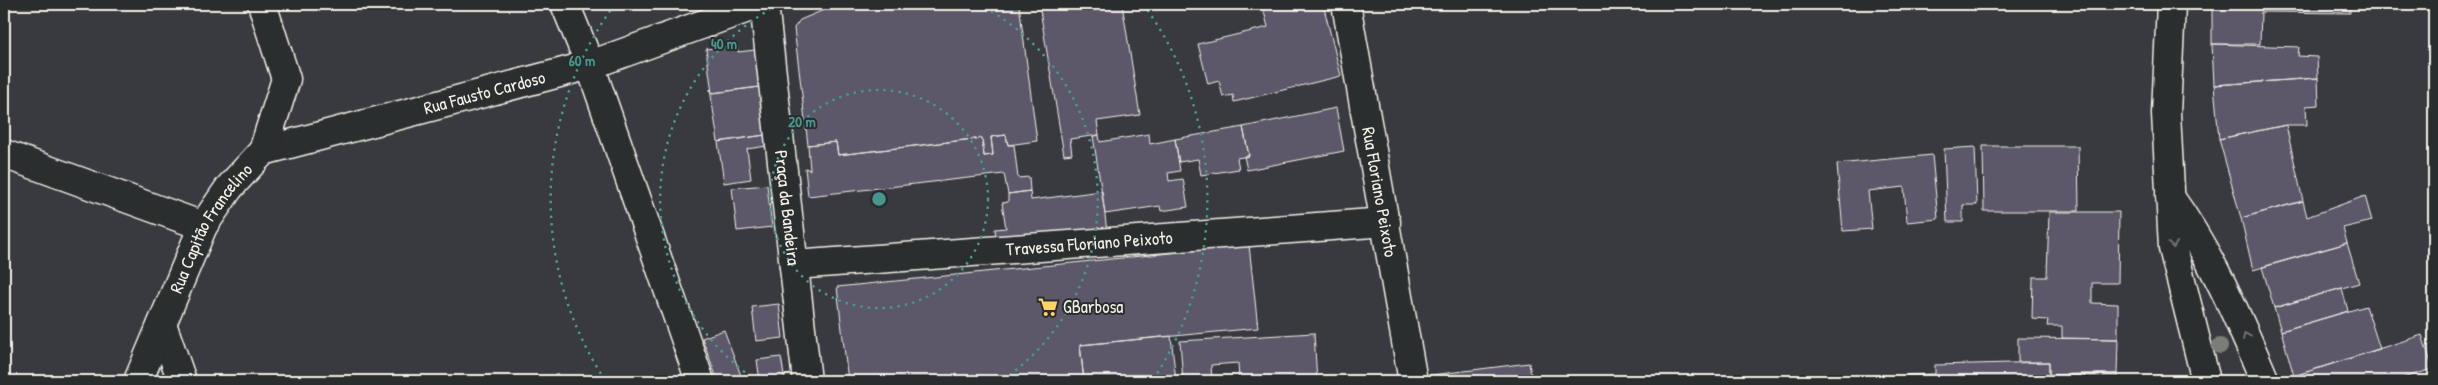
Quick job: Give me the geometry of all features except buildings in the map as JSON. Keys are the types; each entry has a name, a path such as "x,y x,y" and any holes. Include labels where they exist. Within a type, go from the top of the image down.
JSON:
{"street":[{"name":"Rua Capitão Francelino","path":"138,381 203,226 229,188 263,151 286,78 262,4"},
{"path":"564,4 590,65 700,381"},
{"name":"Rua Fausto Cardoso","path":"263,151 590,65 759,4"},
{"name":"Praça da Bandeira","path":"764,4 807,381"},
{"name":"Rua Floriano Peixoto","path":"1346,4 1413,381"},
{"path":"2172,4 2166,113 2173,248 2206,381"},
{"path":"4,154 203,226"},
{"path":"2170,197 2189,224 2227,293 2265,381"},
{"name":"Travessa Floriano Peixoto","path":"794,265 1386,222"},
{"path":"162,324 182,381"}],"place":[{"name":"GBarbosa","path":"1048,307"}]}
